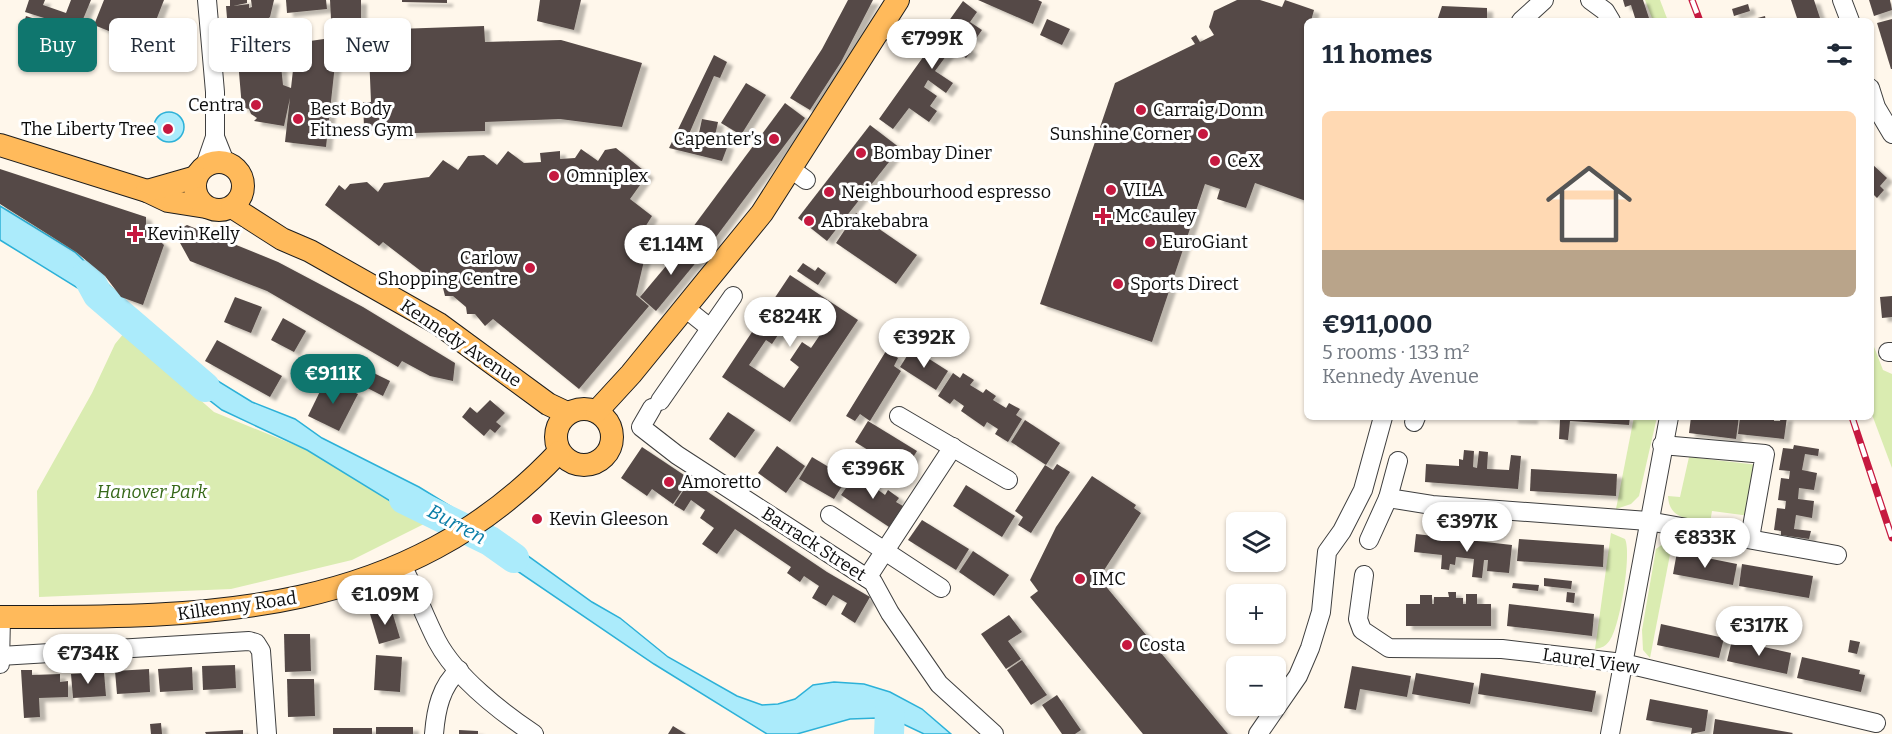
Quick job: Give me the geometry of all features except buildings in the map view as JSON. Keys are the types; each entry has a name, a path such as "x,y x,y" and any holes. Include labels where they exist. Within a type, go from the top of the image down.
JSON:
{"main road":[{"path":"605,409 762,213 799,175 898,0"},
{"path":"0,145 147,191 168,201 219,211 238,199 239,171 209,168 147,191"},
{"path":"206,207 196,194 209,168"},
{"name":"Kennedy Avenue","path":"238,199 310,251 439,324 557,415"},
{"path":"582,408 605,409 613,437 607,453 593,464 559,460 556,444 557,415 582,408"},
{"name":"Kilkenny Road","path":"1,617 169,615 261,606 322,592 375,576 442,544 559,460"}],"street":[{"path":"207,0 215,92 215,137 209,168"},
{"path":"1524,18 1544,0"},
{"path":"1590,0 1605,11 1609,18"},
{"path":"1842,0 1849,18"},
{"path":"882,25 905,41"},
{"path":"1874,103 1892,134"},
{"path":"685,308 711,328 733,296"},
{"name":"Barrack Street","path":"711,328 641,427 677,455 873,582 883,596 890,613 939,684 994,734"},
{"path":"900,416 1008,480"},
{"path":"1258,734 1298,676 1310,648 1321,612 1327,552 1342,531 1363,490 1382,420"},
{"path":"1610,734 1668,420"},
{"path":"1662,445 1765,454 1750,538"},
{"path":"867,578 953,447"},
{"path":"1369,540 1388,498 1398,461"},
{"path":"1388,498 1432,505 1648,522 1837,555"},
{"path":"830,515 941,588"},
{"path":"401,564 437,642 459,670 503,714 534,734"},
{"name":"Laurel View","path":"1364,575 1358,619 1362,630 1389,648 1503,649 1623,663 1875,723"},
{"path":"0,664 1,617"},
{"path":"0,656 230,640 256,643 261,651 267,734"},
{"path":"434,734 435,719 446,681 459,670"}],"green space":[{"path":"1645,0 1660,0 1667,18 1652,18"},
{"name":"Hanover Park","path":"124,333 214,412 307,450 426,523 352,560 231,589 39,597 37,491 92,393 115,344"},
{"path":"1874,347 1883,370 1892,374 1892,468 1874,420"},
{"path":"1633,420 1656,420 1639,496 1631,504 1616,509"},
{"path":"1689,457 1758,465 1750,516 1712,511 1710,523 1676,514 1669,504 1668,496 1680,497"},
{"path":"1611,533 1625,539 1627,547 1624,590 1614,633 1605,645 1595,649"},
{"path":"1671,538 1673,539 1650,658 1643,650 1642,630 1656,549"}],"water":[{"path":"169,112 180,116 184,127 180,138 169,142 158,138 154,127 158,116"},
{"path":"0,206 75,252 121,297 103,313 81,290 0,240"},
{"path":"183,352 208,375 252,402 295,419 322,438 419,487 452,507 433,522 426,523 307,450 222,410 168,368"},
{"path":"492,530 592,602 620,618 668,657 737,696 762,705 778,704 795,699 813,685 834,682 864,684 890,692 922,709 951,734 924,734 901,723 878,718 850,719 797,734 767,734 654,664 504,562 495,553 472,543"}],"waterway":[{"name":"Burren","path":"87,275 98,295 205,387"},
{"name":"Burren","path":"404,499 490,541 514,558"},
{"path":"889,734 890,711"}],"railway":[{"path":"1692,0 1699,18"},
{"path":"1853,420 1892,538"}],"place":[{"name":"Centra","path":"256,105"},
{"name":"Carraig Donn","path":"1141,110"},
{"name":"Best Body Fitness Gym","path":"298,119"},
{"name":"The Liberty Tree","path":"168,129"},
{"name":"Sunshine Corner","path":"1203,134"},
{"name":"Capenter’s","path":"774,139"},
{"name":"Bombay Diner","path":"861,153"},
{"name":"CeX","path":"1215,161"},
{"name":"Omniplex","path":"554,176"},
{"name":"VILA","path":"1111,190"},
{"name":"Neighbourhood espresso","path":"829,192"},
{"name":"McCauley","path":"1103,216"},
{"name":"Abrakebabra","path":"809,221"},
{"name":"Kevin Kelly","path":"135,234"},
{"name":"EuroGiant","path":"1150,242"},
{"name":"Carlow Shopping Centre","path":"530,268"},
{"name":"Sports Direct","path":"1118,284"},
{"name":"Amoretto","path":"669,482"},
{"name":"Kevin Gleeson","path":"537,519"},
{"name":"IMC","path":"1080,579"},
{"name":"Costa","path":"1127,645"}]}
